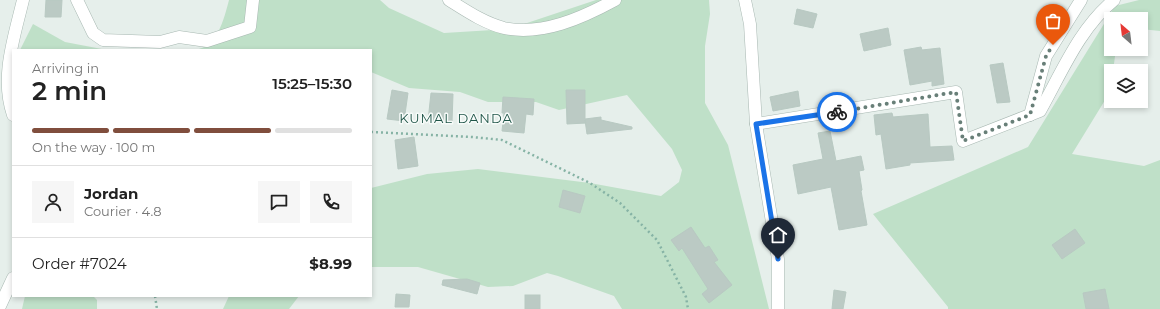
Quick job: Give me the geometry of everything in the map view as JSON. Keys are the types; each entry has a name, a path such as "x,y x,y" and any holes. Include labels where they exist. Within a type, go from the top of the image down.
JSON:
{"street":[{"path":"12,109 6,68 23,0"},
{"path":"76,0 93,33 103,40 160,42 179,37 207,41 250,27 253,0"},
{"path":"449,0 474,15 504,28 546,29 596,10 615,0"},
{"path":"745,0 750,24 756,124 778,259 778,309"},
{"path":"1030,115 1046,56 1081,0"},
{"path":"756,124 956,92 963,141 1040,111 1086,28 1100,12 1114,0"},
{"path":"0,306 12,280"}],"path":[{"path":"372,132 472,136 502,140 590,183 620,203 657,240 686,297 688,309"},
{"path":"155,297 157,309"}],"green space":[{"path":"229,0 380,0 389,8 444,33 509,29 596,0 709,0 710,14 705,46 705,103 728,145 769,309 622,309 614,296 547,273 513,286 488,287 418,267 372,267 372,188 427,174 478,169 590,183 661,196 679,182 682,170 672,149 627,95 559,110 536,102 488,102 460,92 409,88 372,72 372,49 197,49 208,44 214,39 225,16"},
{"path":"1139,0 1160,0 1160,31 1148,30 1148,12 1111,12 1115,6"},
{"path":"33,24 65,42 102,49 20,49"},
{"path":"1104,24 1104,56 1115,56 1114,64 1104,64 1104,102 1072,154 1144,166 1160,160 1160,309 948,309 948,307 873,214 1028,147"},
{"path":"25,297 94,297 97,300 97,309 22,309"},
{"path":"229,297 298,297 289,309 223,309"}],"building":[{"path":"46,0 62,0 61,17 45,17"},
{"path":"797,9 817,14 813,28 794,24"},
{"path":"888,28 891,45 864,51 860,34"},
{"path":"921,47 922,50 940,48 944,84 932,86 932,81 910,85 904,50"},
{"path":"1003,63 1010,102 997,103 990,65"},
{"path":"392,90 408,93 404,121 387,119"},
{"path":"566,90 585,90 585,119 601,117 601,120 632,127 632,129 587,134 585,123 567,124"},
{"path":"798,91 800,106 773,111 770,97"},
{"path":"431,93 453,94 452,122 428,121"},
{"path":"503,97 534,99 533,115 526,114 524,133 502,131 504,113 502,113"},
{"path":"892,113 893,117 928,114 930,147 952,146 954,160 910,163 910,165 886,169 881,134 876,135 874,115"},
{"path":"830,131 836,161 861,156 864,170 859,171 867,225 839,230 831,187 798,194 793,165 823,159 818,133"},
{"path":"414,137 418,166 398,169 395,140"},
{"path":"563,190 585,196 580,213 559,207"},
{"path":"691,227 705,248 709,246 718,260 714,262 732,285 709,303 702,294 708,289 682,248 679,251 671,240"},
{"path":"1075,229 1085,243 1062,259 1052,245"},
{"path":"467,279 480,283 477,294 442,285 443,280"},
{"path":"1105,289 1109,309 1086,309 1083,293"},
{"path":"834,290 846,292 843,309 832,309"},
{"path":"396,294 410,295 409,307 395,307"},
{"path":"525,295 540,295 540,309 525,309"}],"way so far":[{"path":"837,112 956,92 963,141 1030,115 1046,56 1053,45"}],"district":[{"name":"KUMAL DANDA","path":"456,118"}],"route":[{"path":"778,259 756,124 837,112"}]}
